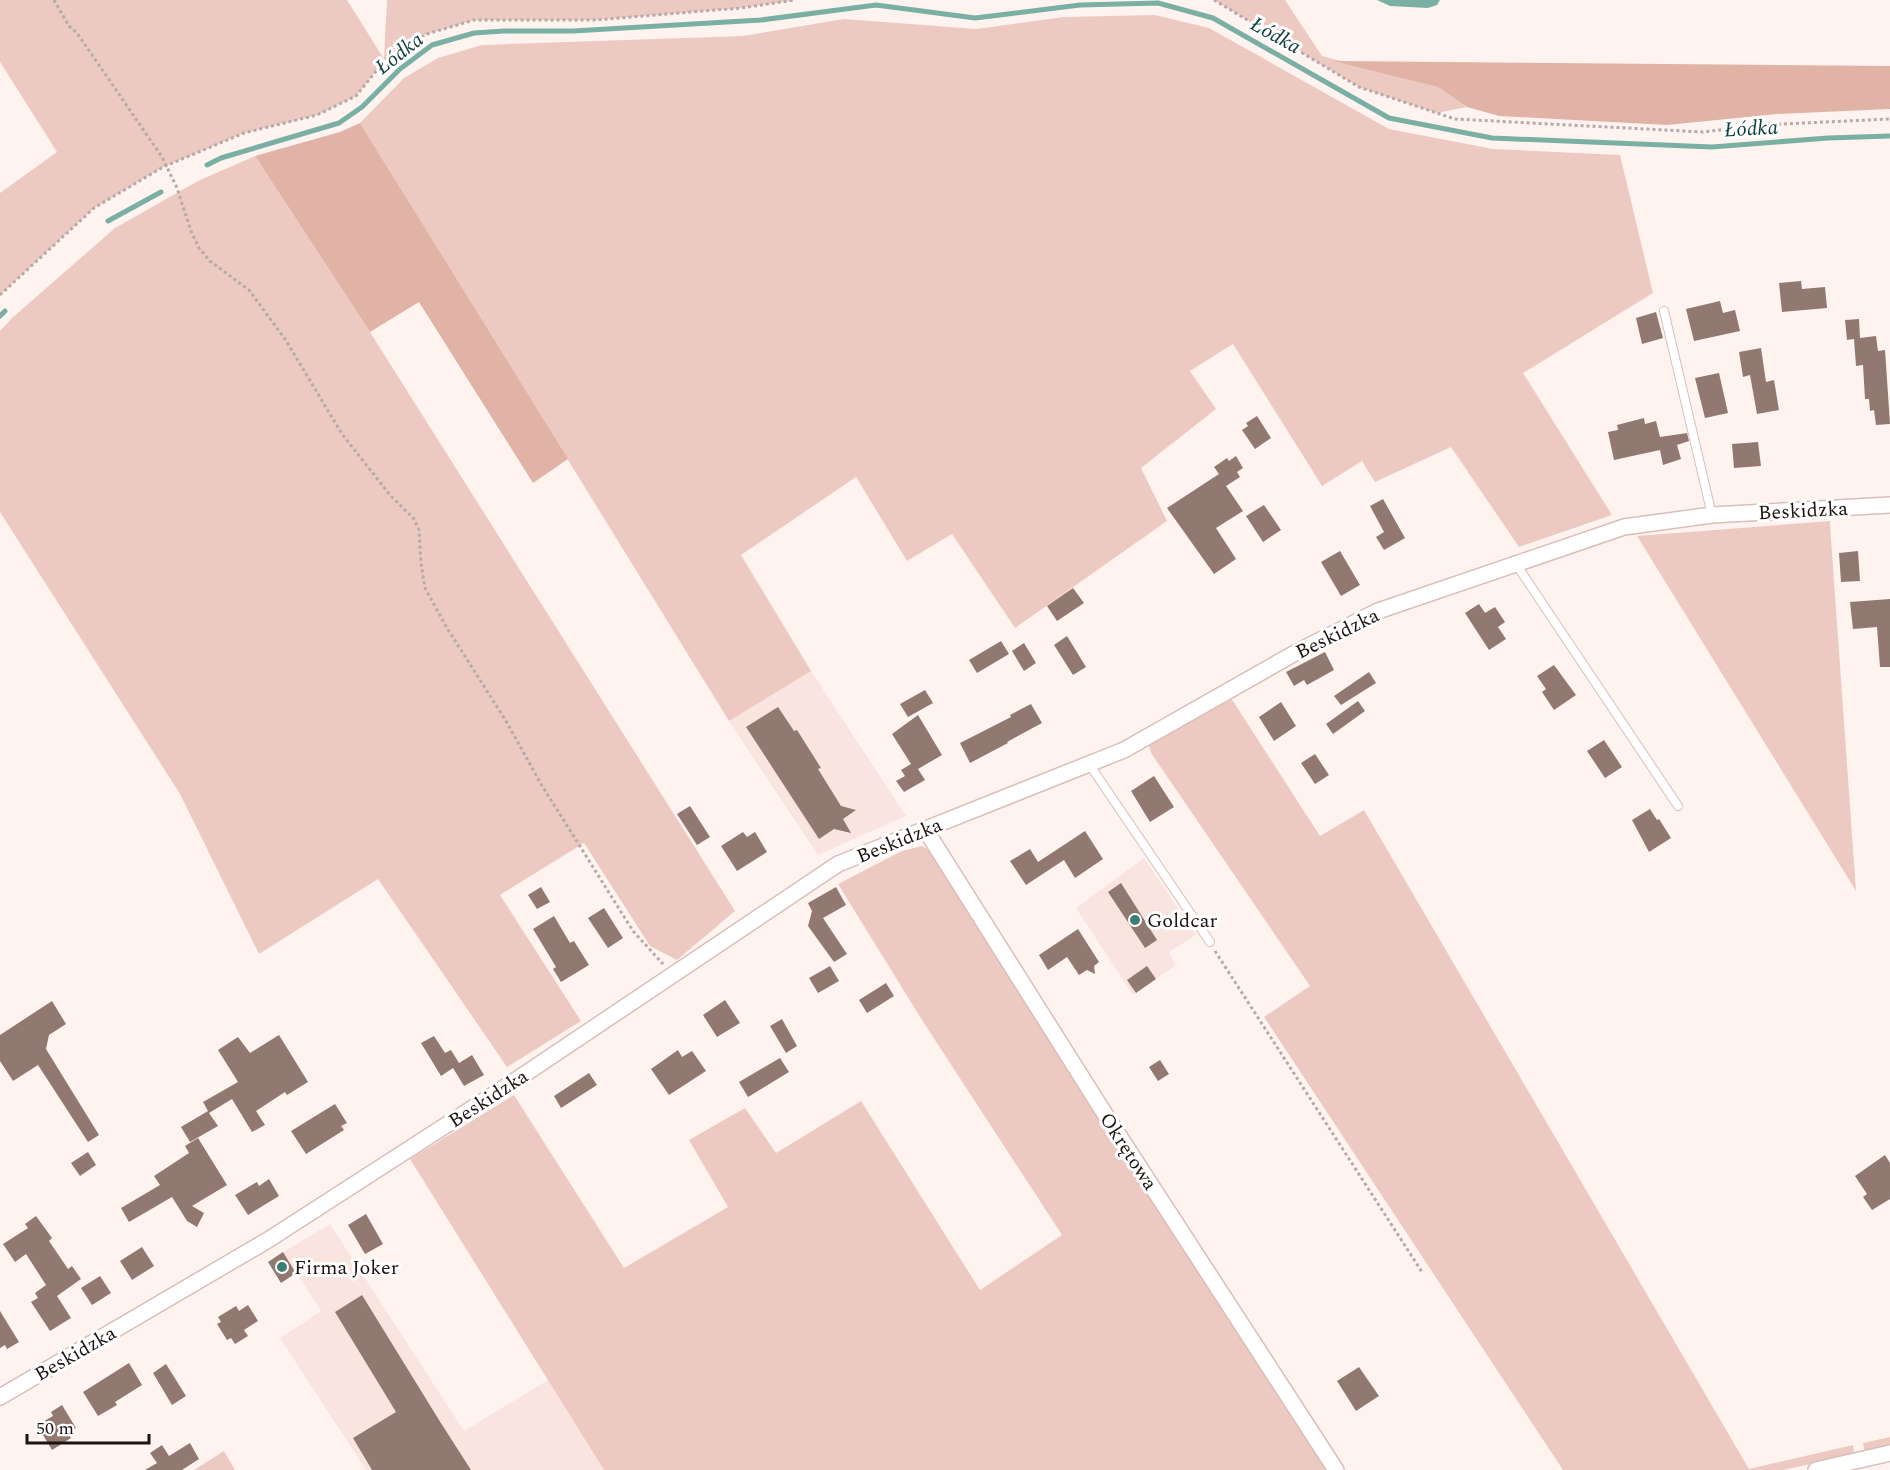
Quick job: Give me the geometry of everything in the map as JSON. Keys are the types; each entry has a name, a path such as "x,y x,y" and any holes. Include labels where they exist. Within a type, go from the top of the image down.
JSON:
{"street":[{"name":"Beskidzka","path":"0,1397 268,1240 675,975 838,864 1124,750 1295,653 1378,611 1624,527 1712,515 1890,505"},
{"name":"Okrętowa","path":"925,829 1096,1101 1336,1470"},
{"path":"1816,1470 1890,1453"}],"lane":[{"path":"1664,311 1712,515"},
{"path":"1516,564 1678,806"},
{"path":"1089,764 1210,942"}],"path":[{"path":"54,0 69,26 77,33 162,157 177,188 190,231 199,248 210,261 249,290 285,339 342,434 390,495 414,519 419,530 425,588 447,628 633,931 655,957 675,975"},
{"path":"0,295 94,208 166,165 244,133 317,116 356,96 385,60 428,34 474,20 594,20 741,8 795,0"},
{"path":"1214,0 1359,87 1455,119 1703,132 1761,125 1890,119"},
{"path":"1210,942 1422,1272"}],"shaded area":[{"path":"0,0 347,0 384,59 387,0 795,0 741,8 594,20 474,20 427,34 385,60 356,96 317,115 244,133 163,167 94,208 0,295 0,193 57,152 0,62"},
{"path":"1214,0 1285,0 1322,56 1438,87 1467,107 1437,113 1359,87"},
{"path":"1155,15 1209,28 1389,129 1493,149 1620,155 1653,293 1523,373 1612,515 1519,547 1451,447 1375,482 1362,461 1322,486 1233,344 1190,371 1216,409 1141,468 1167,521 1015,628 952,534 907,561 856,477 741,555 811,671 729,721 360,123 404,78 438,58 482,45 743,36 844,19 977,29 1064,17"},
{"path":"1334,61 1890,66 1890,109 1777,114 1667,125 1499,116 1467,107 1438,87"},
{"path":"360,123 568,459 533,483 419,302 370,332 255,156 340,132"},
{"path":"255,156 370,332 735,911 677,960 650,946 584,843 500,895 581,1021 507,1067 378,879 259,954 180,794 0,512 0,331 115,228 198,181"},
{"path":"1830,521 1831,539 1856,891 1637,536"},
{"path":"811,671 906,816 818,855 729,721"},
{"path":"1231,698 1320,836 1364,810 1749,1469 1853,1445 1852,1455 1783,1470 1563,1470 1264,1017 1310,986 1151,753 1149,745"},
{"path":"922,846 930,851 1330,1470 604,1470 410,1159 514,1095 624,1268 728,1207 689,1140 745,1108 776,1153 861,1101 980,1290 1062,1235 922,1020 838,884 902,851"},
{"path":"1144,858 1196,935 1169,952 1176,965 1133,995 1076,908"},
{"path":"330,1224 464,1431 548,1380 604,1470 366,1470 280,1338 321,1311 283,1252"},
{"path":"1890,1437 1890,1447 1868,1451 1864,1449 1863,1443"},
{"path":"224,1451 235,1470 194,1470"}],"water":[{"path":"1377,0 1440,0 1437,5 1428,8 1390,6"}],"building":[{"path":"1801,281 1802,289 1825,287 1827,308 1782,312 1779,283"},
{"path":"1720,301 1723,313 1735,310 1740,331 1694,341 1686,309"},
{"path":"1656,312 1663,338 1642,344 1636,318"},
{"path":"1859,319 1860,338 1876,336 1878,351 1885,350 1890,424 1876,425 1874,410 1870,411 1869,399 1865,399 1863,365 1856,366 1854,339 1847,340 1845,320"},
{"path":"1761,348 1766,382 1774,380 1779,410 1757,414 1750,375 1743,377 1739,352"},
{"path":"1719,373 1728,413 1705,418 1695,378"},
{"path":"1257,416 1271,438 1255,449 1242,430 1248,426 1246,423"},
{"path":"1644,418 1645,424 1656,421 1660,437 1687,433 1689,441 1677,445 1681,459 1663,465 1660,450 1614,460 1608,432 1618,430 1617,425"},
{"path":"1758,442 1761,466 1734,468 1732,444"},
{"path":"1236,456 1243,468 1237,472 1240,477 1226,486 1243,511 1216,528 1236,559 1214,574 1167,508 1219,474 1214,467 1227,458 1229,461"},
{"path":"1383,499 1405,538 1384,550 1376,537 1384,532 1370,506"},
{"path":"1264,505 1281,530 1263,542 1246,516"},
{"path":"1340,551 1360,585 1341,596 1321,562"},
{"path":"1858,551 1860,581 1841,582 1839,553"},
{"path":"1073,588 1084,603 1057,621 1047,606"},
{"path":"1890,599 1890,667 1880,667 1877,627 1853,629 1850,602"},
{"path":"1479,604 1485,613 1495,607 1505,622 1498,627 1506,639 1489,650 1465,613"},
{"path":"1067,636 1086,667 1073,675 1054,645"},
{"path":"1001,641 1009,654 977,673 969,660"},
{"path":"1024,643 1036,663 1024,671 1012,651"},
{"path":"1325,652 1334,670 1307,685 1304,680 1294,686 1286,672"},
{"path":"1554,665 1576,695 1554,710 1542,692 1546,689 1537,676"},
{"path":"1369,672 1376,683 1341,705 1334,696"},
{"path":"925,690 933,703 908,717 900,704"},
{"path":"1358,701 1365,711 1333,734 1326,724"},
{"path":"1281,702 1296,726 1274,741 1259,717"},
{"path":"1031,704 1042,723 970,763 960,743"},
{"path":"778,707 794,731 797,730 841,806 856,810 843,819 851,833 834,829 819,839 746,727"},
{"path":"918,715 942,755 918,769 925,780 904,792 896,781 905,776 901,770 911,764 892,734"},
{"path":"1604,740 1622,767 1605,778 1587,751"},
{"path":"1315,754 1329,775 1315,784 1301,763"},
{"path":"1154,776 1174,807 1150,822 1131,791"},
{"path":"690,806 710,837 697,845 677,814"},
{"path":"1650,809 1671,838 1649,852 1632,820"},
{"path":"1085,831 1103,859 1075,878 1064,860 1026,885 1010,861 1030,849 1038,862"},
{"path":"743,832 747,837 755,832 767,852 737,871 721,846"},
{"name":"Goldcar","path":"1121,883 1157,940 1145,948 1108,892"},
{"path":"541,887 550,902 537,909 528,895"},
{"path":"836,887 846,905 823,918 847,954 834,962 808,926 812,911 808,903"},
{"path":"604,908 623,938 608,948 588,918"},
{"path":"554,916 570,943 574,941 589,965 561,982 553,969 556,967 533,929"},
{"path":"1078,929 1099,962 1094,966 1095,974 1087,970 1079,975 1067,957 1048,970 1039,955"},
{"path":"830,966 839,981 818,993 809,978"},
{"path":"1147,966 1156,979 1136,993 1127,980"},
{"path":"886,983 894,996 867,1013 859,1000"},
{"path":"725,1000 740,1023 717,1037 703,1015"},
{"path":"52,1001 66,1024 49,1035 46,1049 99,1135 88,1142 38,1065 13,1081 0,1061 0,1035"},
{"path":"782,1019 797,1046 786,1053 770,1026"},
{"path":"279,1035 308,1082 287,1095 285,1092 256,1111 265,1125 252,1132 232,1099 209,1113 218,1126 190,1142 181,1127 208,1111 203,1102 238,1082 218,1050 238,1037 250,1053"},
{"path":"434,1036 445,1053 451,1050 459,1063 472,1055 484,1075 464,1086 453,1068 441,1076 421,1043"},
{"path":"678,1050 682,1057 692,1051 706,1071 669,1095 651,1069"},
{"path":"780,1058 789,1072 748,1097 739,1082"},
{"path":"1160,1060 1169,1074 1158,1081 1149,1067"},
{"path":"589,1073 597,1085 561,1108 554,1096"},
{"path":"335,1104 347,1123 341,1126 344,1130 306,1154 291,1131"},
{"path":"198,1138 227,1185 192,1206 204,1213 197,1227 187,1221 172,1197 129,1222 121,1208 160,1185 154,1176 189,1153 185,1146"},
{"path":"88,1152 96,1165 80,1176 71,1163"},
{"path":"1885,1155 1890,1163 1890,1199 1872,1210 1863,1197 1867,1194 1855,1176"},
{"path":"269,1179 279,1196 248,1215 235,1195 257,1182 259,1186"},
{"path":"366,1214 383,1244 365,1254 348,1225"},
{"path":"36,1216 52,1238 49,1241 68,1269 72,1266 81,1279 57,1296 71,1318 50,1331 31,1302 38,1298 35,1293 46,1285 26,1254 15,1262 3,1244 28,1228 25,1224"},
{"path":"142,1247 154,1266 132,1280 120,1261"},
{"name":"Firma Joker","path":"283,1252 296,1273 281,1283 268,1262"},
{"path":"100,1276 111,1293 92,1305 81,1288"},
{"path":"362,1295 471,1470 372,1470 353,1438 396,1412 335,1312"},
{"path":"248,1305 258,1321 244,1330 248,1336 235,1344 231,1338 227,1340 217,1324 221,1322 218,1317 236,1306 239,1311"},
{"path":"0,1311 19,1342 7,1349 5,1345 0,1348"},
{"path":"129,1363 142,1385 115,1402 117,1405 98,1416 83,1392"},
{"path":"166,1364 186,1396 172,1405 153,1373"},
{"path":"1359,1367 1379,1396 1356,1411 1337,1381"},
{"path":"62,1405 76,1428 68,1433 71,1438 52,1450 37,1425 53,1416 51,1412"},
{"path":"190,1443 199,1459 182,1470 145,1470 157,1463 150,1453 162,1445 169,1456"}],"waterway":[{"name":"Łódka","path":"207,165 221,158 339,123 362,107 400,69 432,45 474,33 573,31 761,20 876,5 975,18 1080,5 1158,3 1213,18 1389,118 1492,138 1712,147 1828,138 1890,136"},
{"name":"Łódka","path":"108,221 161,192"},
{"name":"Łódka","path":"0,316 5,311"}],"place":[{"name":"Goldcar","path":"1135,920"},
{"name":"Firma Joker","path":"282,1267"}]}
